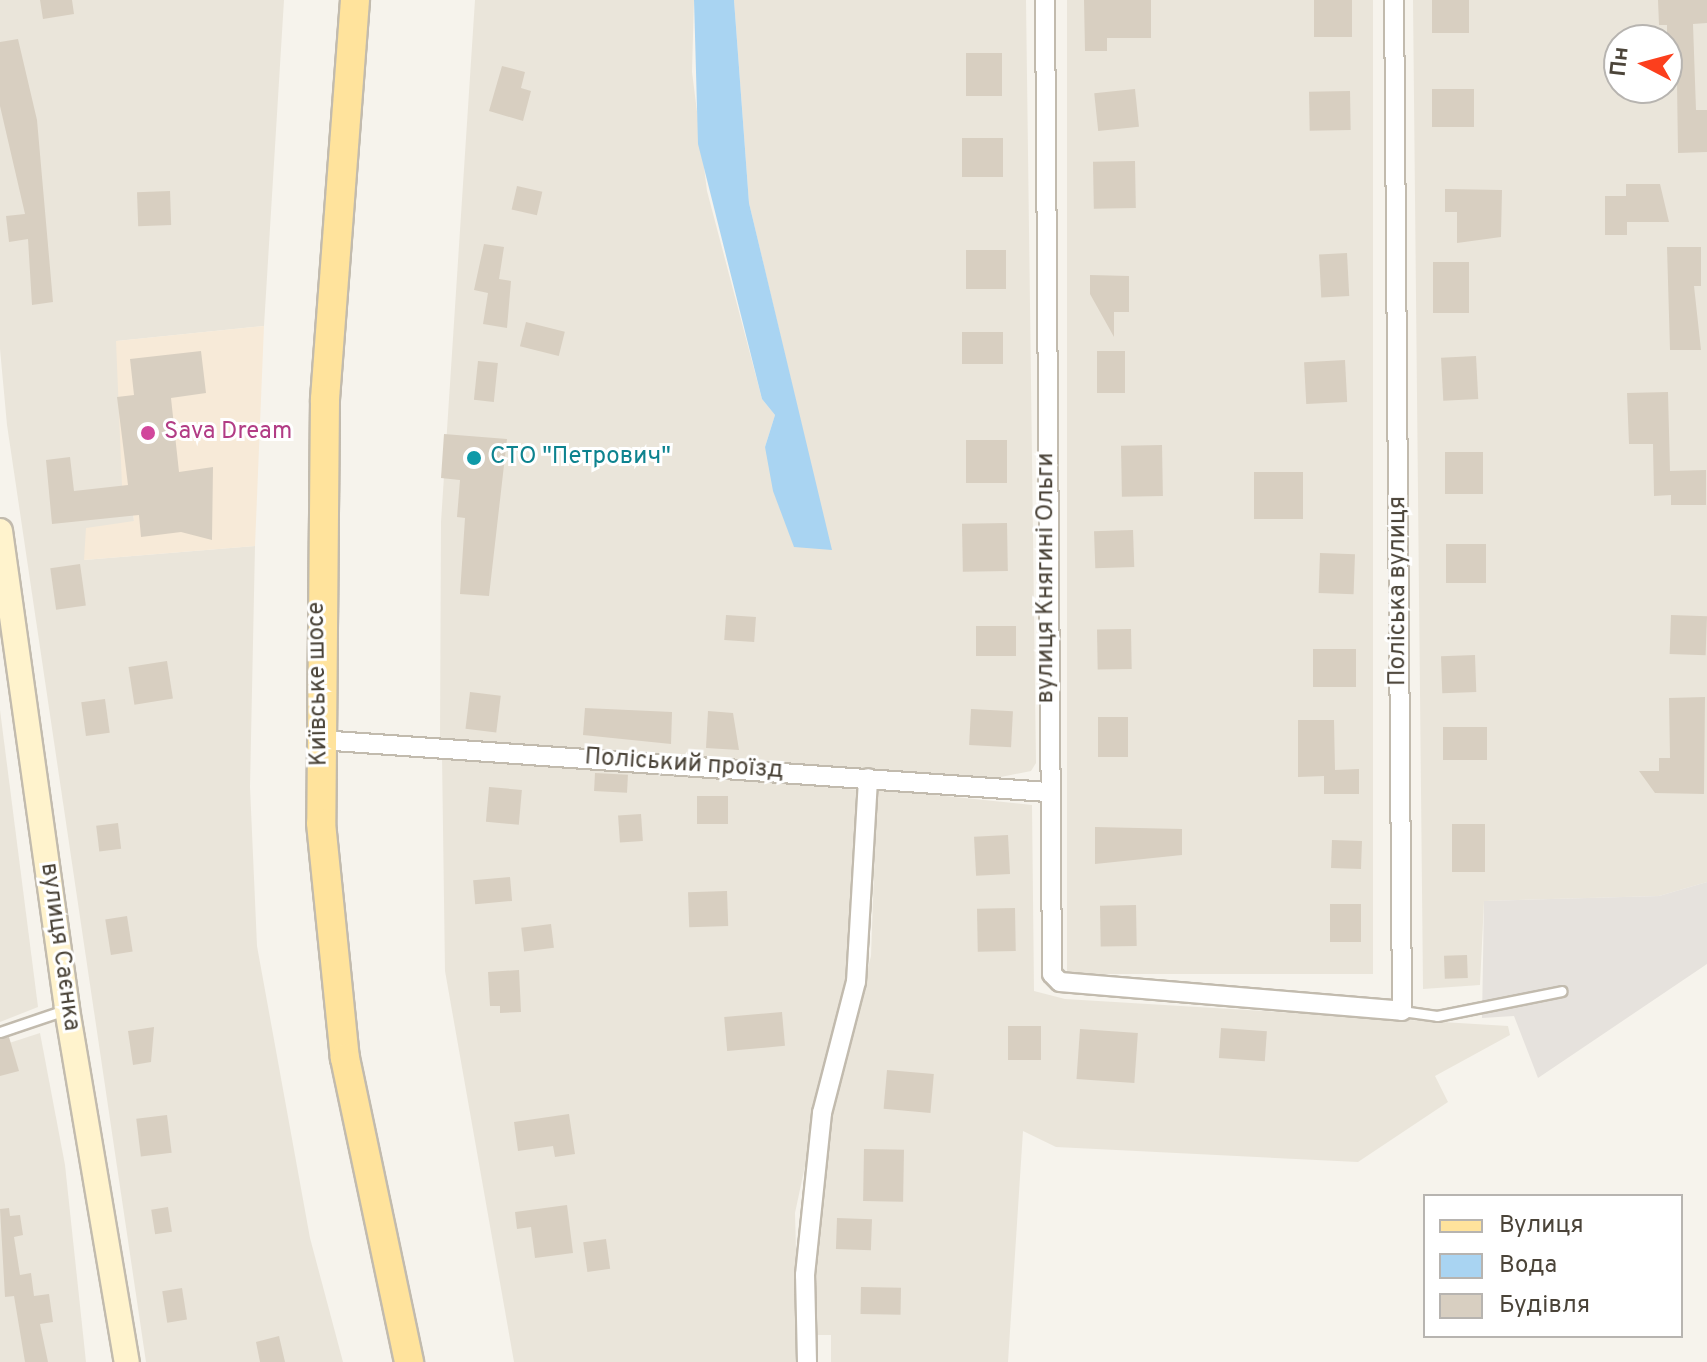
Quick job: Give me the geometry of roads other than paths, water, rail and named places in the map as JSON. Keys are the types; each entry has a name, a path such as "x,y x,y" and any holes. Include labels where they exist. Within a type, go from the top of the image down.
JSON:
{"main road":[{"name":"Київське шосе","path":"355,0 325,399 320,740 324,868 343,1043 409,1362"}],"street":[{"name":"вулиця Княгині Ольги","path":"1045,0 1048,792 1055,979 1402,1011"},
{"name":"Поліська вулиця","path":"1394,0 1402,1011"},
{"name":"вулиця Саєнка","path":"0,531 67,1009 127,1362"},
{"name":"Поліський проїзд","path":"320,740 1048,792"},
{"path":"807,1362 806,1260 822,1113 856,982 868,778"}],"lane":[{"path":"1402,1011 1437,1016 1562,991"},
{"path":"0,1032 67,1009"}],"water":[{"path":"694,0 734,0 749,203 832,550 794,547 773,491 765,447 775,415 762,399 698,144"}],"place":[{"name":"Sava Dream","path":"148,433"},
{"name":"СТО \"Петрович\"","path":"474,458"}]}
